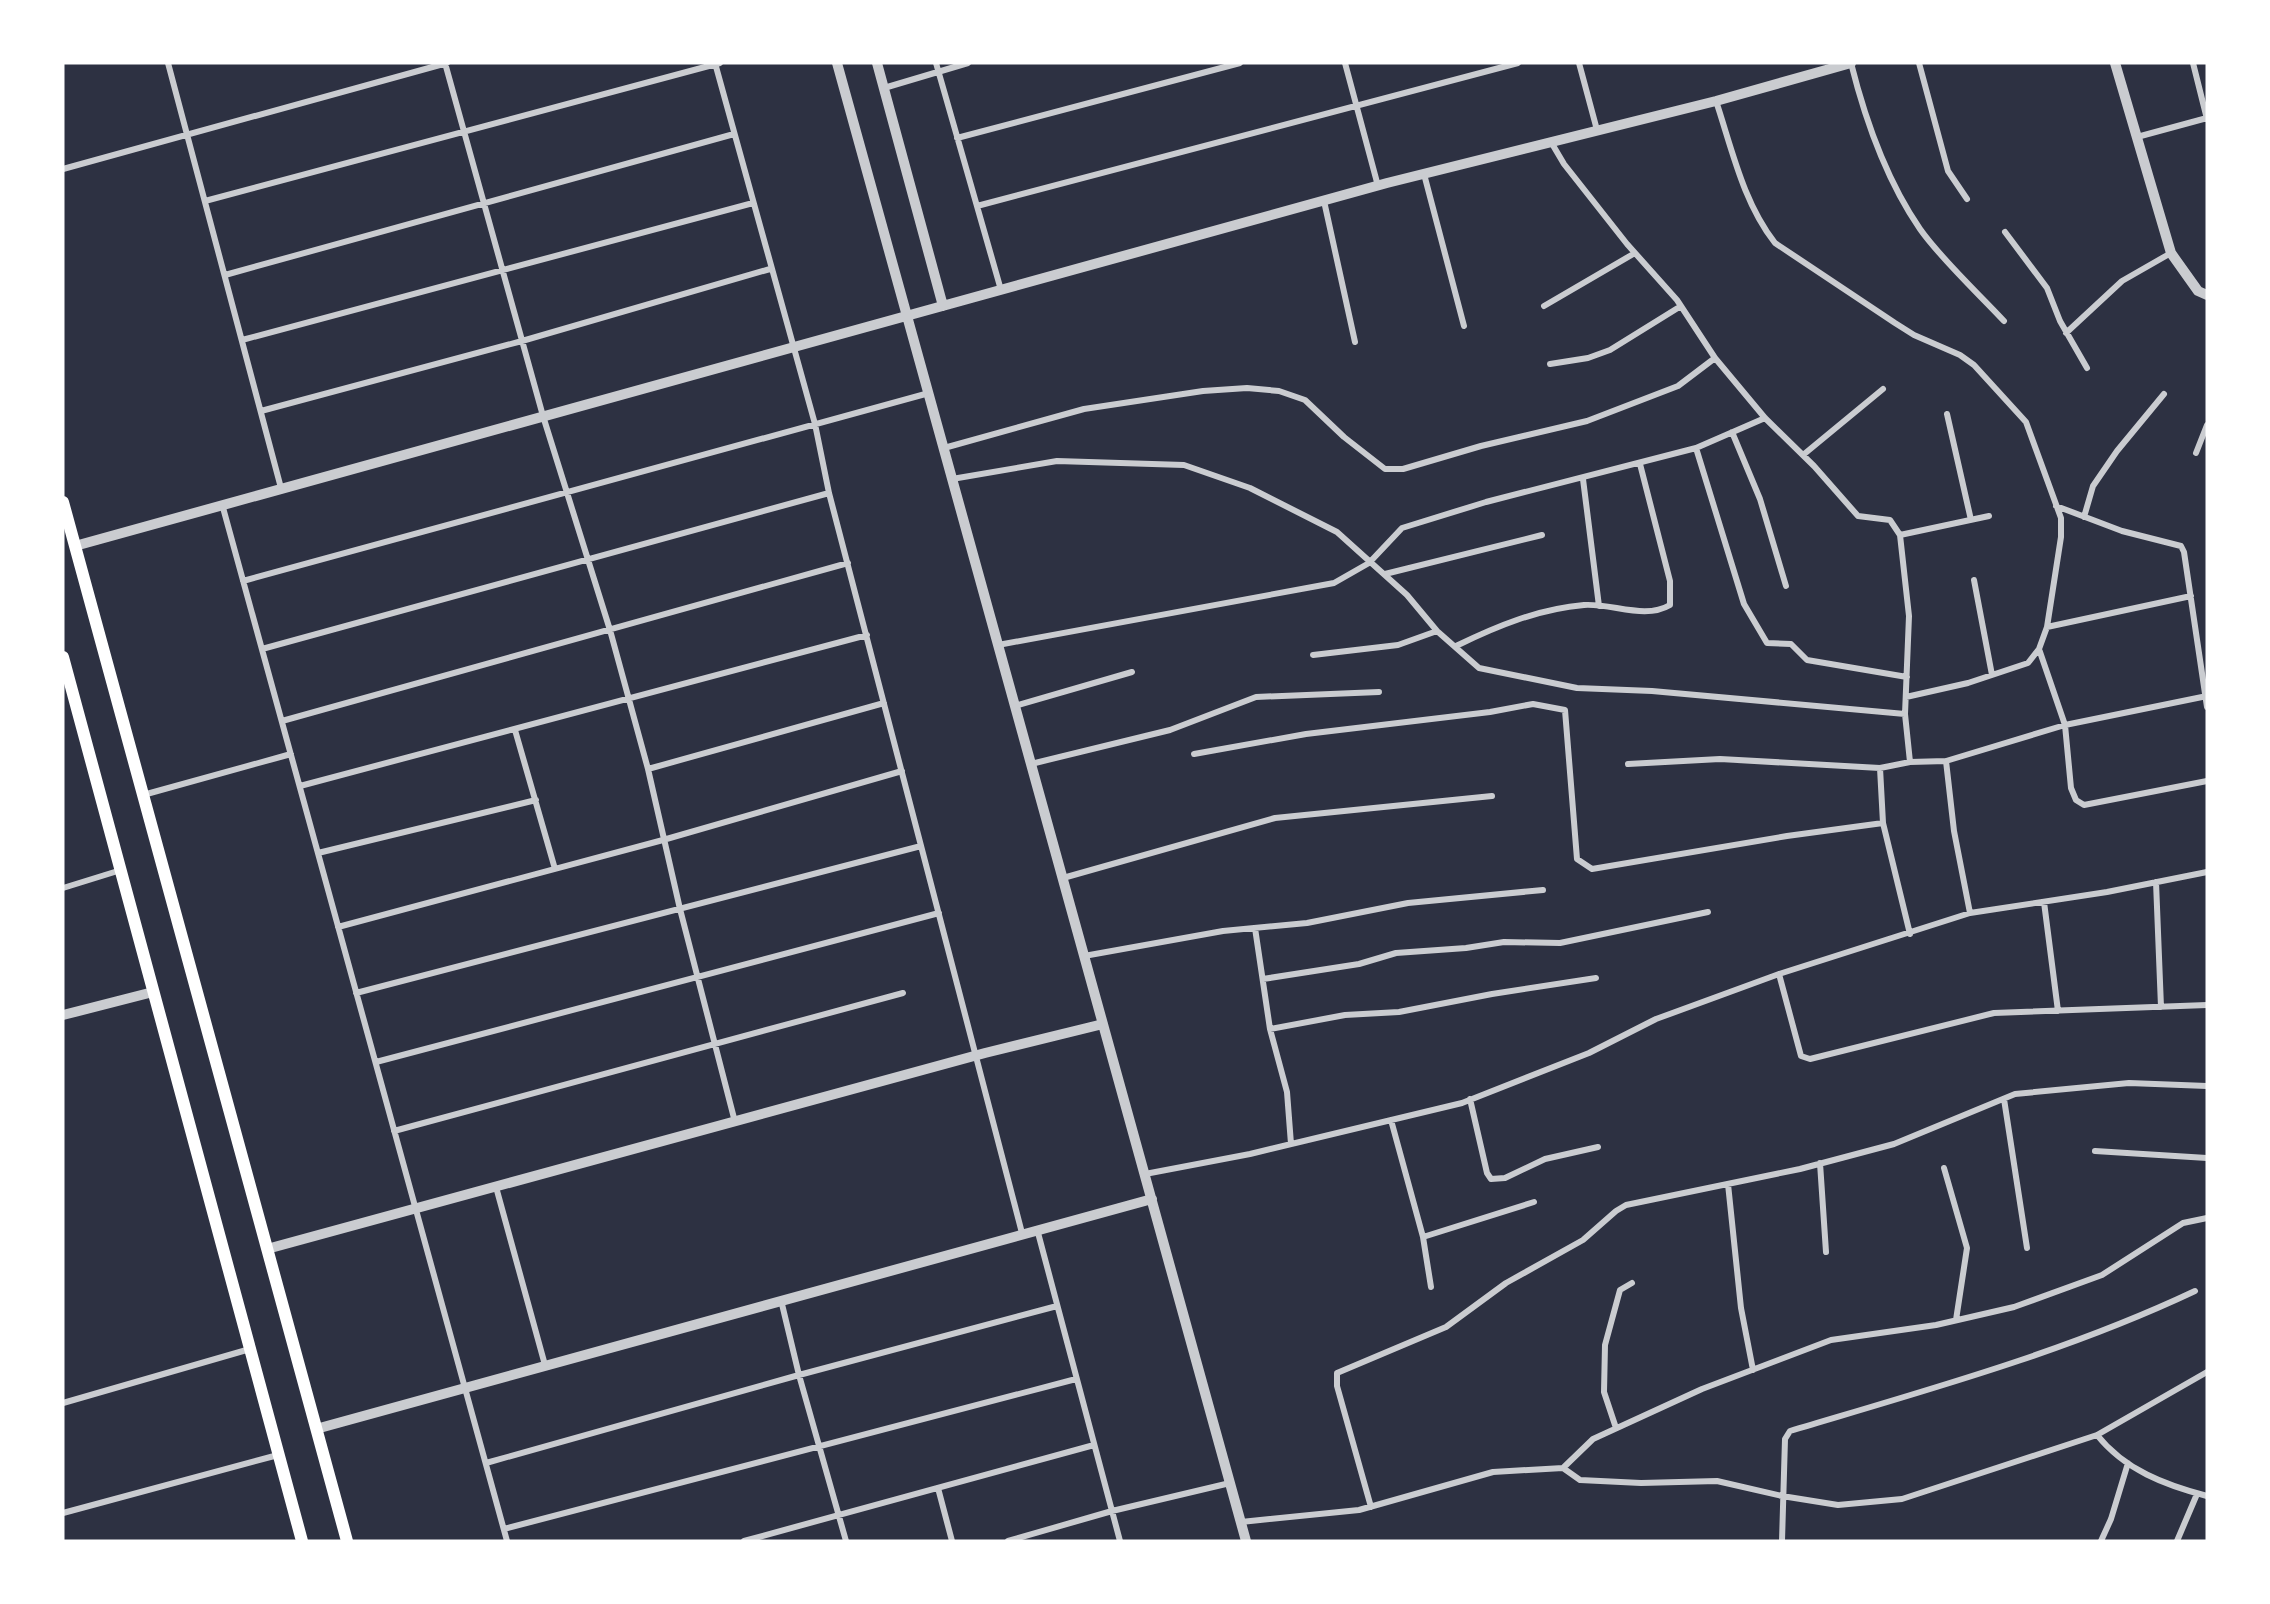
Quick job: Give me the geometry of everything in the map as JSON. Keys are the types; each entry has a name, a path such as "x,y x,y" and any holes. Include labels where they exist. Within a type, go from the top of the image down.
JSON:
{"main road":[{"path":"63,502 346,1541"},
{"path":"63,657 302,1541"}],"street":[{"path":"168,63 281,488"},
{"path":"63,169 446,63 483,205 543,416 569,492 610,630 648,769 680,909 736,1122"},
{"path":"837,63 1246,1541"},
{"path":"877,63 943,306"},
{"path":"936,63 1001,290"},
{"path":"884,88 968,63"},
{"path":"957,138 1240,63"},
{"path":"1345,63 1378,186"},
{"path":"977,206 1518,63"},
{"path":"1579,63 1598,130"},
{"path":"75,546 1378,186 1716,101 1831,66 1851,63 1860,100 1891,174 1920,229 2004,321"},
{"path":"1919,63 1945,161 1967,199"},
{"path":"2115,63 2171,253 2198,291 2207,295"},
{"path":"2137,137 2207,118 2193,63"},
{"path":"205,201 717,64 770,269 815,424 829,493 1022,1233"},
{"path":"1716,101 1749,200 1761,225 1774,243 1894,323 1914,335 1960,355 1974,365 2026,422 2061,518 2061,537 2048,627 2039,649 2028,663 1992,675 1906,697"},
{"path":"225,275 734,134"},
{"path":"1551,142 1564,164 1681,306 1716,358 1765,418 1803,455 1858,516 1890,520 1900,535 1909,616 1905,714 1910,762"},
{"path":"1424,174 1464,326"},
{"path":"1324,201 1354,342"},
{"path":"242,340 503,272 753,203"},
{"path":"2005,232 2047,288 2066,333 2088,368"},
{"path":"1544,306 1635,253"},
{"path":"2066,333 2122,281 2171,253"},
{"path":"261,411 522,341 770,269"},
{"path":"1550,364 1588,358 1610,350 1681,306"},
{"path":"944,448 1084,409 1203,391 1247,388 1279,391 1305,400 1344,437 1385,470 1403,469 1481,446 1587,420 1678,386 1716,358"},
{"path":"1803,455 1883,389"},
{"path":"243,581 929,393"},
{"path":"2084,517 2093,486 2117,451 2164,394"},
{"path":"1947,414 1971,520"},
{"path":"998,645 1334,583 1369,563 1402,528 1485,502 1583,479 1696,448 1765,418"},
{"path":"2196,453 2207,425"},
{"path":"1732,432 1760,499 1786,586"},
{"path":"1696,448 1744,604 1767,643 1791,644 1807,660 1906,677"},
{"path":"952,479 1057,460 1184,465 1250,488 1337,532 1407,595 1437,631 1479,668 1577,688 1663,692 1905,714"},
{"path":"1456,646 1505,622 1548,611 1586,605 1659,612 1670,605 1670,581 1640,464"},
{"path":"1583,479 1599,606"},
{"path":"262,649 829,493"},
{"path":"222,504 507,1541"},
{"path":"2056,506 2122,531 2181,546 2184,552 2207,707"},
{"path":"1900,535 1989,516"},
{"path":"1384,574 1542,536"},
{"path":"282,721 848,563"},
{"path":"1974,580 1992,675"},
{"path":"2048,627 2191,596"},
{"path":"1313,655 1398,645 1437,631"},
{"path":"300,786 867,635"},
{"path":"2039,649 2065,725 2071,788 2076,801 2084,805 2207,781"},
{"path":"1015,706 1132,672"},
{"path":"1031,764 1170,730 1256,697 1379,692"},
{"path":"1628,764 1720,759 1880,768 1910,762 1946,761 2065,725 2206,696"},
{"path":"648,769 884,703"},
{"path":"1194,754 1306,734 1490,712 1533,704 1565,710 1577,859 1592,869 1883,822"},
{"path":"515,730 555,869"},
{"path":"143,795 291,754"},
{"path":"1946,761 1954,831 1970,913"},
{"path":"1880,768 1883,822 1910,934"},
{"path":"338,927 663,840 902,771"},
{"path":"1063,878 1275,818 1492,796"},
{"path":"318,853 536,800"},
{"path":"356,993 921,846"},
{"path":"63,888 121,870"},
{"path":"1145,1174 1292,1144 1470,1100 1589,1053 1656,1019 1779,974 1970,913 2207,872"},
{"path":"2156,882 2161,1007"},
{"path":"1084,956 1255,928 1306,923 1408,903 1543,890"},
{"path":"2044,902 2058,1011"},
{"path":"1263,979 1359,964 1396,953 1466,948 1504,942 1560,943 1708,912"},
{"path":"376,1062 939,913"},
{"path":"1255,928 1270,1029 1287,1092 1292,1144"},
{"path":"1779,974 1801,1056 1810,1059 1994,1013 2207,1005"},
{"path":"1270,1029 1345,1015 1399,1012 1492,994 1596,978"},
{"path":"63,1015 153,992"},
{"path":"394,1131 903,993"},
{"path":"267,1249 976,1056 1103,1024"},
{"path":"1371,1507 1337,1386 1337,1373 1446,1327 1506,1283 1583,1240 1626,1205 1728,1184 1894,1144 2015,1094 2128,1083 2207,1086"},
{"path":"2004,1099 2027,1248"},
{"path":"1470,1100 1487,1173 1491,1179 1505,1178 1545,1159 1598,1147"},
{"path":"1391,1120 1423,1237 1431,1287"},
{"path":"2095,1151 2207,1158"},
{"path":"1820,1163 1826,1252"},
{"path":"1944,1168 1967,1248 1956,1320"},
{"path":"1728,1184 1741,1308 1753,1370"},
{"path":"496,1187 545,1365"},
{"path":"316,1429 781,1299 1152,1199"},
{"path":"1423,1237 1534,1202"},
{"path":"1563,1468 1593,1439 1702,1389 1831,1340 1956,1320 2014,1307 2102,1275 2183,1223 2207,1218"},
{"path":"1037,1229 1120,1541"},
{"path":"1616,1428 1604,1392 1605,1345 1620,1290 1632,1283"},
{"path":"1782,1541 1785,1439 1790,1431 1977,1375 2138,1318 2195,1291"},
{"path":"781,1299 818,1446 846,1541"},
{"path":"486,1463 799,1375 1057,1306"},
{"path":"63,1403 250,1349"},
{"path":"1241,1522 1359,1510 1493,1472 1563,1468 1580,1480 1641,1483 1717,1481 1782,1496 1838,1505 1902,1499 2097,1435 2207,1372"},
{"path":"504,1529 1076,1379"},
{"path":"2097,1435 2112,1454 2166,1485 2207,1496"},
{"path":"744,1541 1094,1445"},
{"path":"63,1513 278,1455"},
{"path":"2101,1541 2111,1519 2128,1463"},
{"path":"1008,1541 1112,1511 1230,1483"},
{"path":"938,1488 952,1541"},
{"path":"2177,1541 2197,1494"}]}
